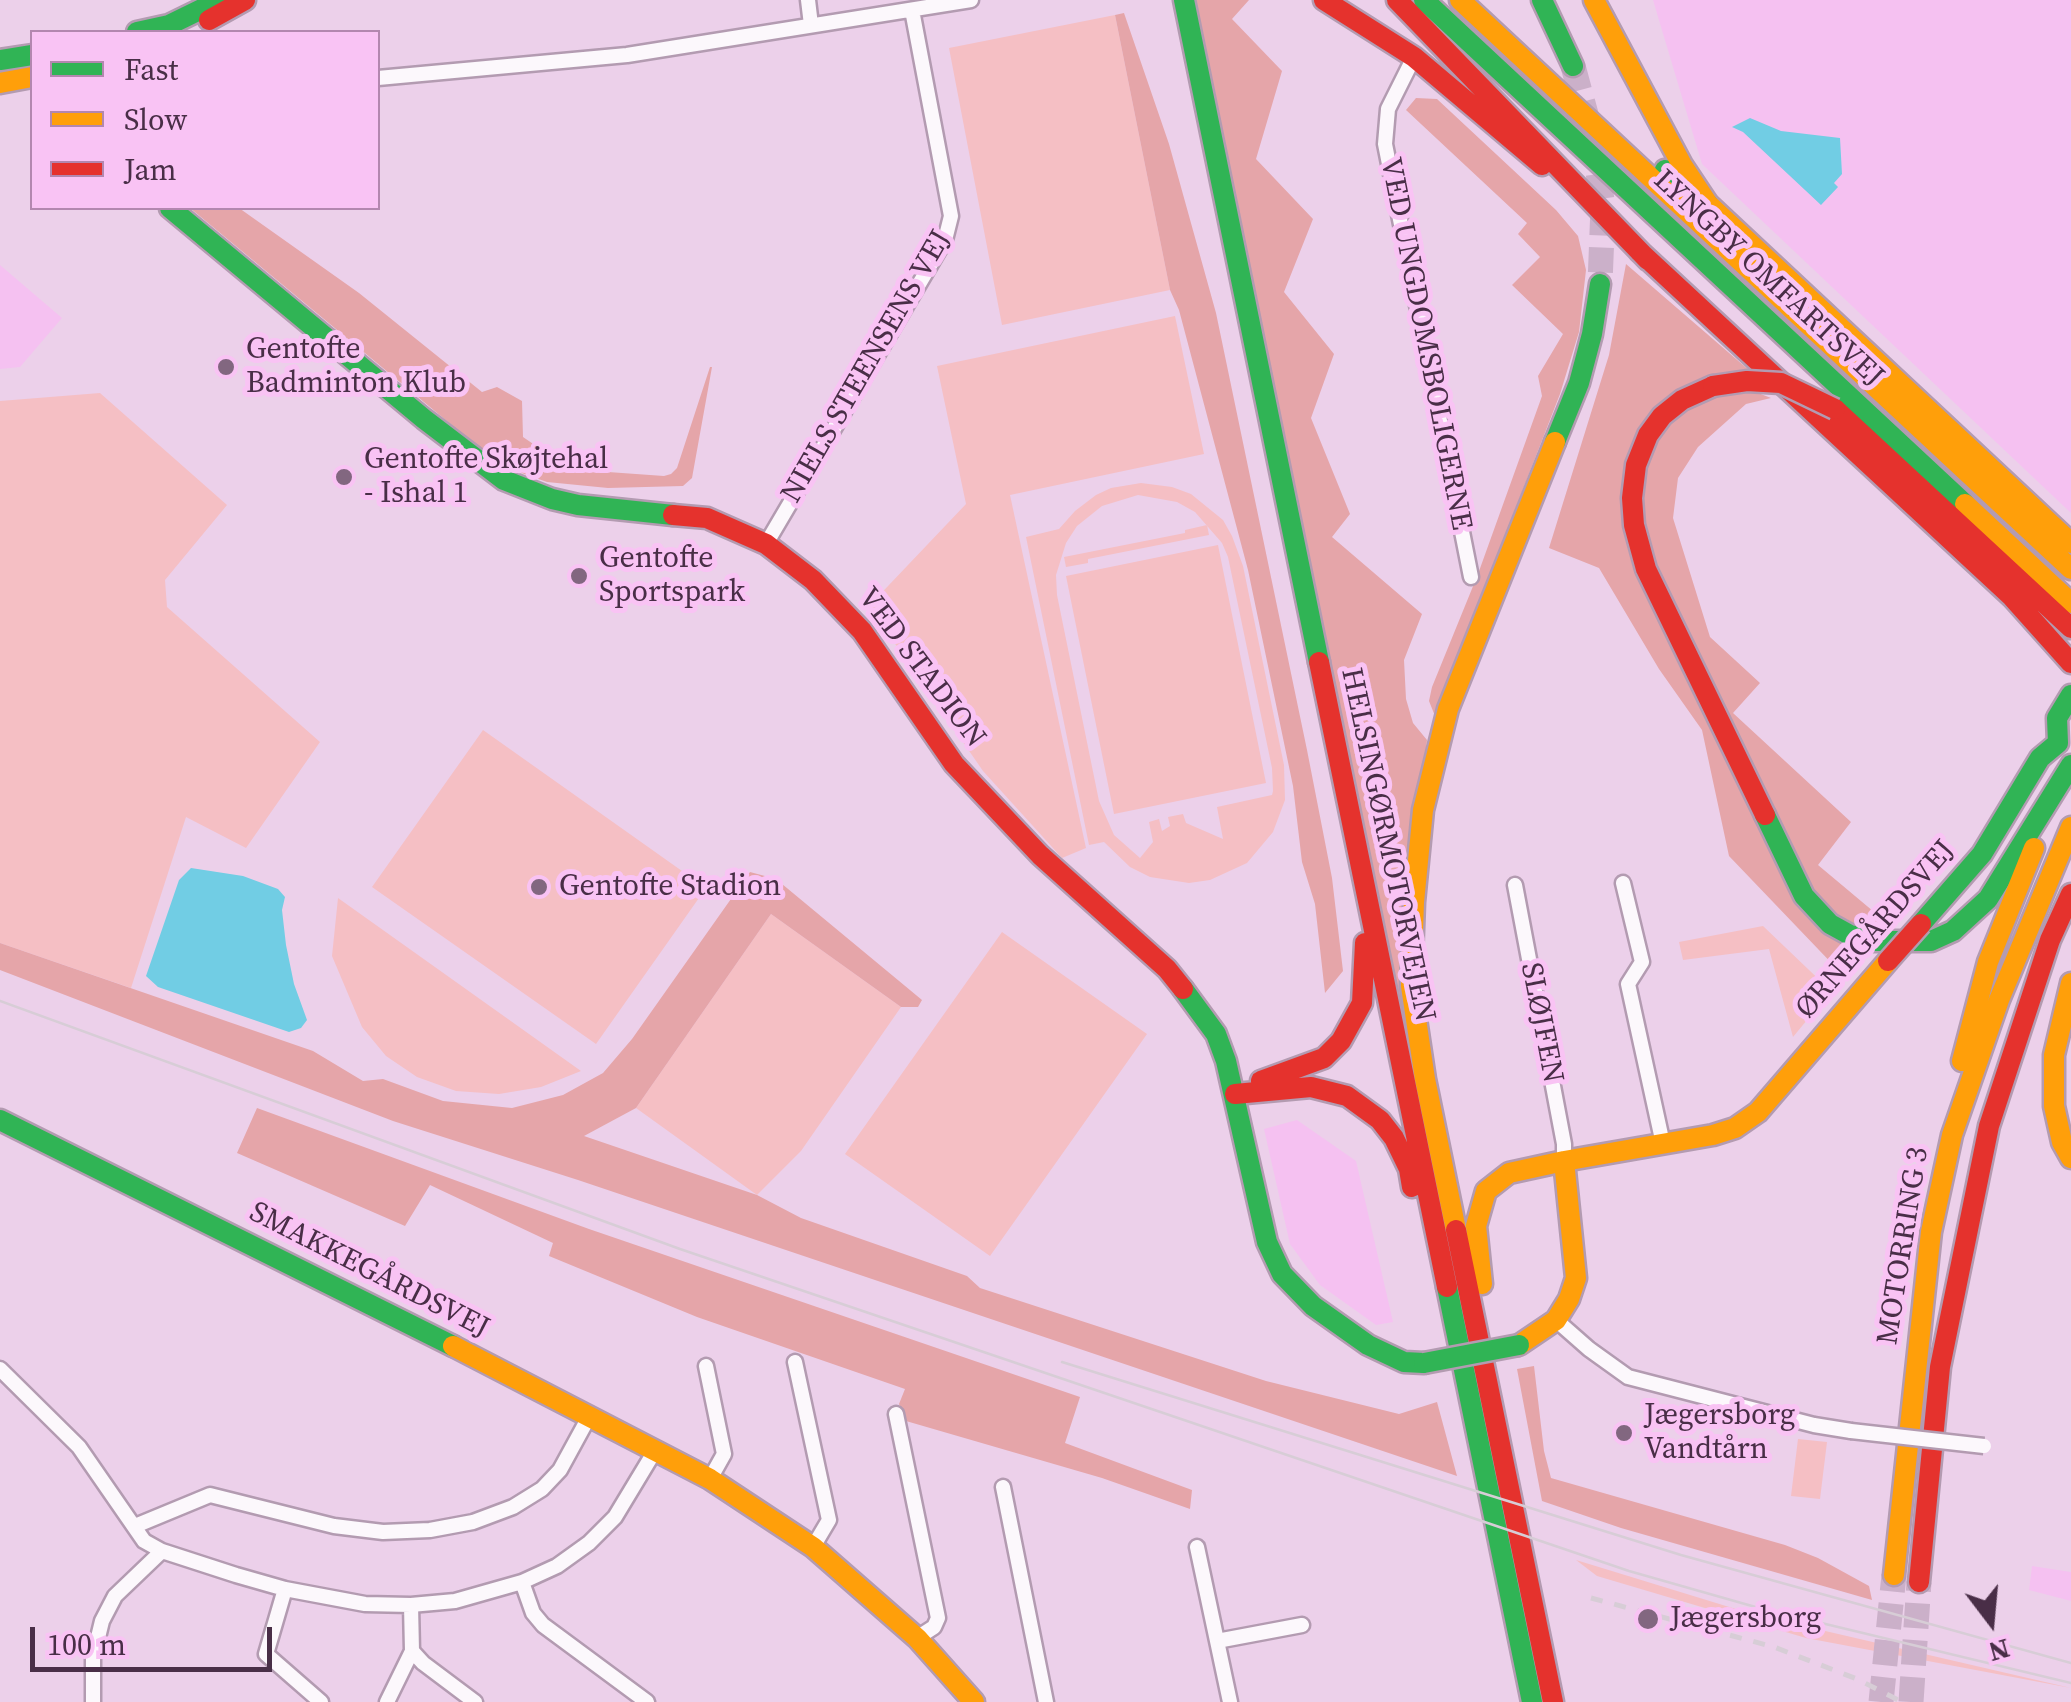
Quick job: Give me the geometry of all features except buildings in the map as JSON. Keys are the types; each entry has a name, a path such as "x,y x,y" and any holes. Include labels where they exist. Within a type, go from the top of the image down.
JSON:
{"main road":[{"path":"146,30 169,25 220,0"},
{"path":"184,30 246,0"},
{"name":"HELSINGØRMOTORVEJEN","path":"1184,0 1532,1702"},
{"path":"1324,0 1414,57 1648,260 2012,596 2071,663"},
{"path":"1397,0 1648,260"},
{"name":"LYNGBY OMFARTSVEJ","path":"1424,0 2071,603"},
{"name":"LYNGBY OMFARTSVEJ","path":"1460,0 2071,569"},
{"path":"1542,0 1574,66"},
{"path":"1594,0 1682,165 1708,204"},
{"path":"1488,27 1568,83 1651,159 1708,204 2071,543"},
{"path":"0,60 30,55"},
{"path":"0,83 30,77"},
{"name":"VED STADION","path":"172,210 424,419 504,480 552,499 578,504 707,518 766,544 813,580 862,631 954,764 1040,856 1167,969 1216,1034 1235,1094"},
{"name":"HELSINGØRMOTORVEJEN","path":"1553,1702 1425,1079 1411,986 1423,810 1448,710 1579,383 1600,284"},
{"path":"2071,628 1835,409 1781,383 1747,381 1713,386 1682,400 1662,416 1648,435 1636,466 1632,498 1634,525 1646,570 1804,896 1830,924 1850,935 1875,940 1931,942 1970,919 1988,899 2071,766"},
{"path":"2012,596 2071,640"},
{"name":"ØRNEGÅRDSVEJ","path":"1497,1431 1476,1231 1479,1209 1492,1185 1509,1173 1564,1160 1724,1131 1758,1112 1982,854 2040,758 2058,743 2057,718 2071,696"},
{"path":"1952,1135 1952,1103 1988,962 2058,788"},
{"name":"MOTORRING 3","path":"1894,1575 1931,1232 1952,1135 2000,1000 2071,827"},
{"path":"1235,1094 1264,1079 1324,1058 1353,1024 1362,1003 1365,974 1364,888"},
{"name":"MOTORRING 3","path":"1919,1582 1940,1368 1989,1126 2050,940 2071,894"},
{"path":"2071,983 2054,1056 2054,1106 2062,1142 2071,1158"},
{"path":"1235,1094 1311,1087 1347,1096 1380,1120 1394,1138 1408,1170 1429,1267 1459,1346"},
{"path":"1235,1094 1259,1210 1282,1274 1313,1306 1368,1346 1404,1362 1424,1363 1520,1344 1556,1320 1570,1299 1576,1278 1564,1160"},
{"name":"SMAKKEGÅRDSVEJ","path":"0,1120 710,1478 813,1547 917,1638 974,1702"}],"street":[{"path":"808,0 811,25"},
{"path":"380,78 570,62 971,0"},
{"name":"NIELS STEENSENS VEJ","path":"766,544 948,228 949,192 912,10"},
{"name":"VED UNGDOMSBOLIGERNE","path":"1414,57 1388,109 1384,144 1471,577"},
{"path":"1624,883 1642,962 1628,984 1664,1144"},
{"name":"SLØJFEN","path":"1515,886 1564,1160"},
{"path":"1556,1320 1588,1350 1628,1377 1814,1425 1984,1446"},
{"path":"795,1362 829,1520 813,1547"},
{"path":"706,1366 724,1454 710,1478"},
{"path":"0,1369 79,1448 144,1541 162,1551 285,1589 365,1604 455,1601 522,1582 557,1566 589,1544 615,1517 656,1449"},
{"path":"896,1414 938,1618 934,1627 917,1638"},
{"path":"134,1526 210,1494 334,1526 383,1532 430,1530 473,1522 513,1507 542,1489 560,1470 590,1415"},
{"path":"1004,1487 1046,1702"},
{"path":"1197,1547 1230,1702"},
{"path":"93,1702 93,1658 102,1621 115,1596 162,1551"},
{"path":"522,1582 533,1613 543,1625 647,1702"},
{"path":"285,1589 266,1654 321,1702"},
{"path":"387,1702 412,1650 411,1605"},
{"path":"1217,1641 1302,1625"},
{"path":"412,1650 423,1663 475,1702"}],"shaded area":[{"path":"1196,0 1249,0 1232,19 1282,71 1256,159 1313,219 1284,292 1334,354 1311,418 1350,514 1332,537 1422,614 1404,660 1406,699 1413,723 1427,740 1401,1014"},
{"path":"1653,0 2071,0 2071,513 1702,164"},
{"path":"1124,13 1169,144 1216,313 1307,750 1332,878 1343,971 1325,993 1315,904 1302,862 1293,786 1248,570 1179,310 1170,290 1115,15"},
{"path":"1115,15 1170,290 1002,325 949,48"},
{"path":"1416,98 1437,99 1556,210 1578,236 1586,270 1579,332 1560,394 1435,716 1429,701 1432,687 1478,574 1542,396 1538,376 1563,334 1512,285 1540,257 1518,234 1527,223 1406,110"},
{"path":"192,210 242,210 359,293 482,392 497,387 522,401 523,437 564,465 580,470 671,474 677,468 712,367 692,478 683,486 608,488 547,482 516,471 483,451"},
{"path":"1626,264 1750,371 1679,392 1622,507 1827,932 1848,948 1863,953 1841,973 1729,856 1702,730 1659,669 1599,568 1549,548 1609,355"},
{"path":"0,265 62,318 20,367 0,369"},
{"path":"1175,316 1204,454 1010,495 1086,848 1062,858 983,771 869,606 966,504 937,366"},
{"path":"1753,391 1771,398 1746,404 1698,447 1678,478 1673,518 1710,637 1760,683 1733,713 1851,822 1818,865 1892,927 1883,938 1826,909 1803,877 1653,556 1642,516 1643,473 1667,424 1688,407 1712,397"},
{"path":"100,393 227,505 165,580 167,607 320,742 246,848 186,817 131,988 0,943 0,401"},
{"path":"1141,483 1191,494 1223,520 1243,566 1284,765 1285,800 1273,832 1247,863 1210,880 1189,883 1150,877 1130,867 1104,842 1089,845 1026,537 1059,529 1075,511 1111,488","holes":["1138,495 1177,502 1195,512 1222,543 1228,557 1272,768 1273,791 1272,795 1217,807 1223,839 1186,823 1183,814 1168,817 1170,826 1162,831 1159,819 1149,822 1153,842 1140,858 1114,835 1099,801 1056,575 1066,543 1077,526 1102,506"]},
{"path":"1207,525 1209,535 1088,559 1088,563 1066,567 1064,557 1185,533"},
{"path":"1218,545 1266,783 1114,814 1066,576"},
{"name":"Gentofte Stadion","path":"483,730 706,888 596,1044 372,887"},
{"path":"750,872 776,879 922,1000 918,1007 901,1007 771,914 636,1108 584,1136 757,1195 801,1218 967,1276 980,1288 1266,1381 1399,1414 1437,1402 1457,1476 393,1121 0,970 0,943 313,1051 363,1081 383,1079 443,1101 512,1108 563,1095 603,1073 632,1039"},
{"path":"338,898 581,1071 541,1087 499,1094 456,1091 417,1077 386,1056 362,1027 332,956"},
{"path":"771,914 901,1007 801,1151 757,1195 636,1108"},
{"path":"1763,926 1831,991 1793,1037 1769,949 1683,960 1679,942"},
{"path":"1002,932 1147,1034 990,1256 845,1154"},
{"path":"257,1108 589,1229 1080,1397 1065,1443 1192,1490 1190,1509 1102,1478 906,1421 899,1404 905,1389 697,1317 549,1256 553,1243 430,1185 405,1226 237,1153"},
{"path":"1297,1120 1356,1161 1393,1322 1376,1325 1320,1285 1290,1244 1264,1129"},
{"path":"1534,1366 1551,1478 1785,1545 1869,1586 1872,1600 1621,1528 1542,1501 1517,1369"},
{"path":"1798,1439 1827,1442 1820,1499 1791,1496"},
{"path":"1576,1560 1752,1614 2071,1688 1806,1638 1597,1576"},
{"path":"2032,1566 2071,1572 2071,1601 2029,1590"}],"water":[{"path":"1750,118 1781,131 1840,138 1842,174 1834,183 1838,187 1821,205 1743,132 1732,127"},
{"path":"191,868 243,876 278,889 285,897 282,910 286,945 307,1020 301,1028 289,1032 158,987 146,976 179,880"}],"tunnel":[{"path":"1573,66 1594,144 1603,207 1600,284"},
{"path":"1881,1702 1894,1575"},
{"path":"1911,1702 1919,1582"}],"tram line":[{"path":"0,1001 680,1249 1629,1571 1759,1608 2071,1683"},
{"path":"1062,1362 1681,1555 2071,1663"}],"railway":[{"path":"1591,1598 1774,1647 1857,1679 1902,1702"}],"traffic: fast":[{"path":"146,30 169,25 220,0"},
{"path":"1184,0 1319,662"},
{"path":"1424,0 1965,504"},
{"path":"1542,0 1573,66"},
{"path":"0,60 30,55"},
{"path":"1665,170 1708,204"},
{"path":"172,210 424,419 504,480 578,505 673,515"},
{"path":"1555,442 1579,383 1600,284"},
{"path":"1921,924 1982,854 2040,758 2058,743 2057,718 2071,695"},
{"path":"1765,815 1804,896 1830,924 1850,935 1875,941 1931,941 1953,931 1988,899 2071,765"},
{"path":"1183,989 1216,1034 1226,1061 1267,1242 1282,1274 1313,1306 1368,1345 1404,1362 1424,1363"},
{"path":"0,1120 453,1346"},
{"path":"1447,1287 1532,1702"},
{"path":"1424,1363 1519,1345"}],"traffic: slow":[{"path":"1460,0 2071,569"},
{"path":"1594,0 1682,165 1708,204 2071,543"},
{"path":"0,83 30,77"},
{"path":"1456,1230 1425,1079 1411,986 1423,810 1448,709 1555,442"},
{"path":"1965,504 2071,603"},
{"path":"1894,1575 1931,1232 1952,1135 1999,1000 2071,827"},
{"path":"1962,1061 1988,962 2034,848"},
{"path":"1519,1345 1556,1320 1576,1278 1564,1161 1735,1128 1758,1112 1888,961"},
{"path":"2071,983 2054,1055 2054,1106 2062,1142 2071,1158"},
{"path":"1482,1284 1476,1226 1486,1191 1509,1173 1564,1161"},
{"path":"453,1346 710,1479 813,1547 917,1638 974,1702"}],"traffic: jam":[{"path":"209,20 245,0"},
{"path":"1324,0 1414,57 1542,165"},
{"path":"1397,0 1648,260"},
{"path":"1639,251 2012,597 2071,663"},
{"path":"1713,386 1747,381 1781,383 1835,409"},
{"path":"1713,386 1682,400 1662,416 1648,435 1636,465 1634,525 1646,569 1765,815"},
{"path":"1835,409 2071,628"},
{"path":"673,515 707,518 766,544 813,580 862,631 954,764 1040,855 1167,969 1183,989"},
{"path":"1319,662 1447,1287"},
{"path":"1919,1582 1940,1367 1989,1126 2050,940 2071,894"},
{"path":"1888,961 1921,924"},
{"path":"1261,1081 1324,1058 1341,1041 1362,1003 1365,943"},
{"path":"1235,1094 1311,1087 1347,1096 1380,1120 1394,1138 1409,1169 1412,1187"},
{"path":"1456,1230 1553,1702"}],"place":[{"name":"Gentofte Badminton Klub","path":"226,367"},
{"name":"Gentofte Skøjtehal - Ishal 1","path":"344,477"},
{"name":"Gentofte Sportspark","path":"579,576"},
{"name":"Gentofte Stadion","path":"539,887"},
{"name":"Jægersborg Vandtårn","path":"1624,1433"},
{"name":"Jægersborg","path":"1648,1619"}]}
